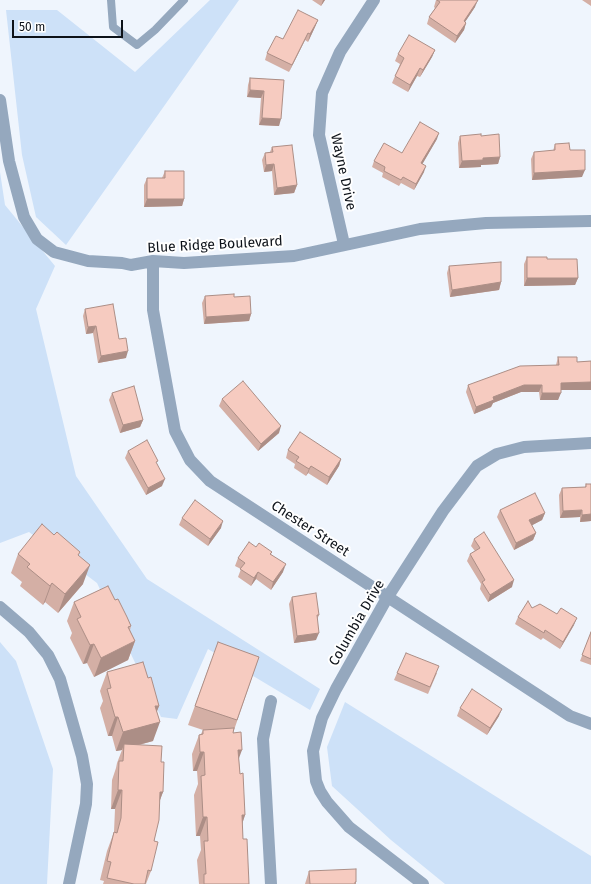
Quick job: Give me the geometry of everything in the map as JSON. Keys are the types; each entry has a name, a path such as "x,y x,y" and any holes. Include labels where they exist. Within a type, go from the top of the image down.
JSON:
{"street":[{"name":"Wayne Drive","path":"344,244 319,135 322,93 340,52 374,0"},
{"name":"Blue Ridge Boulevard","path":"0,100 9,161 24,217 37,239 54,252 88,261 131,265 153,261 184,263 294,256 344,244 420,229 486,223 591,221"},
{"name":"Chester Street","path":"153,261 153,310 175,431 190,460 210,481 387,598 570,716 591,724"},
{"name":"Columbia Drive","path":"423,884 349,827 337,815 320,791 316,781 313,764 313,751 322,718 336,689 387,598 443,512 477,466 497,454 524,447 591,443"},
{"path":"0,607 29,632 48,656 60,680 82,756 88,784 86,804 69,884"},
{"path":"270,884 263,739 271,701"}],"lane":[{"path":"111,0 113,27 137,44 155,30 184,0"}],"shaded area":[{"path":"210,0 239,0 66,245 36,217 22,155 6,10 57,10 135,72"},
{"path":"0,172 5,205 55,266 36,309 76,476 147,579 320,689 310,710 208,649 177,719 161,717 97,583 29,532 0,543"},
{"path":"0,642 16,661 53,769 47,884 0,884"},
{"path":"345,702 591,856 591,884 445,884 391,840 332,786 327,747"}],"building":[{"path":"437,0 478,0 464,21 466,23 457,36 429,17 440,2"},
{"path":"298,10 318,20 310,34 308,33 292,65 267,53 276,36 283,39"},
{"path":"409,35 435,50 423,70 420,68 410,85 395,76 404,58 398,54"},
{"path":"250,78 284,80 281,119 262,118 264,91 250,90"},
{"path":"420,122 439,133 421,163 426,166 416,184 403,177 401,180 384,171 385,167 374,161 384,143 402,153"},
{"path":"481,134 481,136 499,134 500,157 483,158 483,160 462,161 460,136"},
{"path":"569,143 570,150 585,150 585,170 534,173 534,152 555,150 555,144"},
{"path":"292,145 297,185 277,188 274,164 266,165 265,153 273,152 272,147"},
{"path":"165,171 184,171 184,199 147,199 147,178 165,178"},
{"path":"527,257 577,259 578,278 527,278"},
{"path":"501,262 501,282 452,290 449,266"},
{"path":"234,294 234,297 250,296 251,314 206,317 205,296"},
{"path":"113,304 119,339 126,338 128,351 101,356 96,326 88,327 85,309"},
{"path":"558,357 577,357 577,362 591,361 591,382 561,383 561,393 542,393 542,385 524,385 493,397 494,400 476,407 468,385 520,366 559,365"},
{"path":"243,381 281,426 261,444 222,399"},
{"path":"134,386 143,420 123,425 112,393"},
{"path":"300,432 341,459 329,477 311,466 309,469 296,461 299,457 288,450"},
{"path":"147,440 165,479 148,488 128,451"},
{"path":"586,484 591,484 591,514 582,515 582,510 563,511 562,488 586,487"},
{"path":"535,493 545,513 529,520 536,533 516,543 500,510"},
{"path":"195,500 223,521 210,539 182,518"},
{"path":"42,524 54,535 57,532 80,552 78,555 90,565 65,594 52,583 50,586 27,567 30,564 18,554"},
{"path":"484,532 514,580 490,595 482,582 485,580 470,554 480,548 474,539"},
{"path":"249,542 256,547 259,543 272,552 270,554 286,564 273,582 258,572 254,578 240,569 245,563 238,558"},
{"path":"108,586 115,600 118,599 127,617 131,626 128,627 135,641 101,658 94,644 90,645 77,619 81,617 74,602"},
{"path":"316,593 319,615 317,615 319,633 297,636 292,597"},
{"path":"528,601 532,608 540,604 557,614 561,608 577,618 563,642 545,630 544,633 518,617"},
{"path":"591,632 591,659 582,655"},
{"path":"218,642 259,657 237,720 195,706"},
{"path":"406,653 439,666 430,687 397,673"},
{"path":"143,662 148,678 151,677 159,706 155,706 160,722 123,732 118,717 115,717 107,689 111,688 107,672"},
{"path":"472,689 502,709 490,728 460,708"},
{"path":"234,728 233,733 241,732 242,750 238,750 240,774 243,773 245,815 242,815 243,839 247,839 249,884 204,884 204,874 206,874 204,841 208,841 207,817 203,817 201,776 205,775 204,752 200,752 199,735 203,734 203,730"},
{"path":"124,744 162,746 161,762 164,762 163,792 160,792 159,820 154,841 158,842 151,871 148,870 145,884 134,884 107,878 111,862 107,861 114,832 117,833 121,818 122,790 118,790 119,761 123,761"},
{"path":"356,869 355,884 310,884 309,871"}]}
